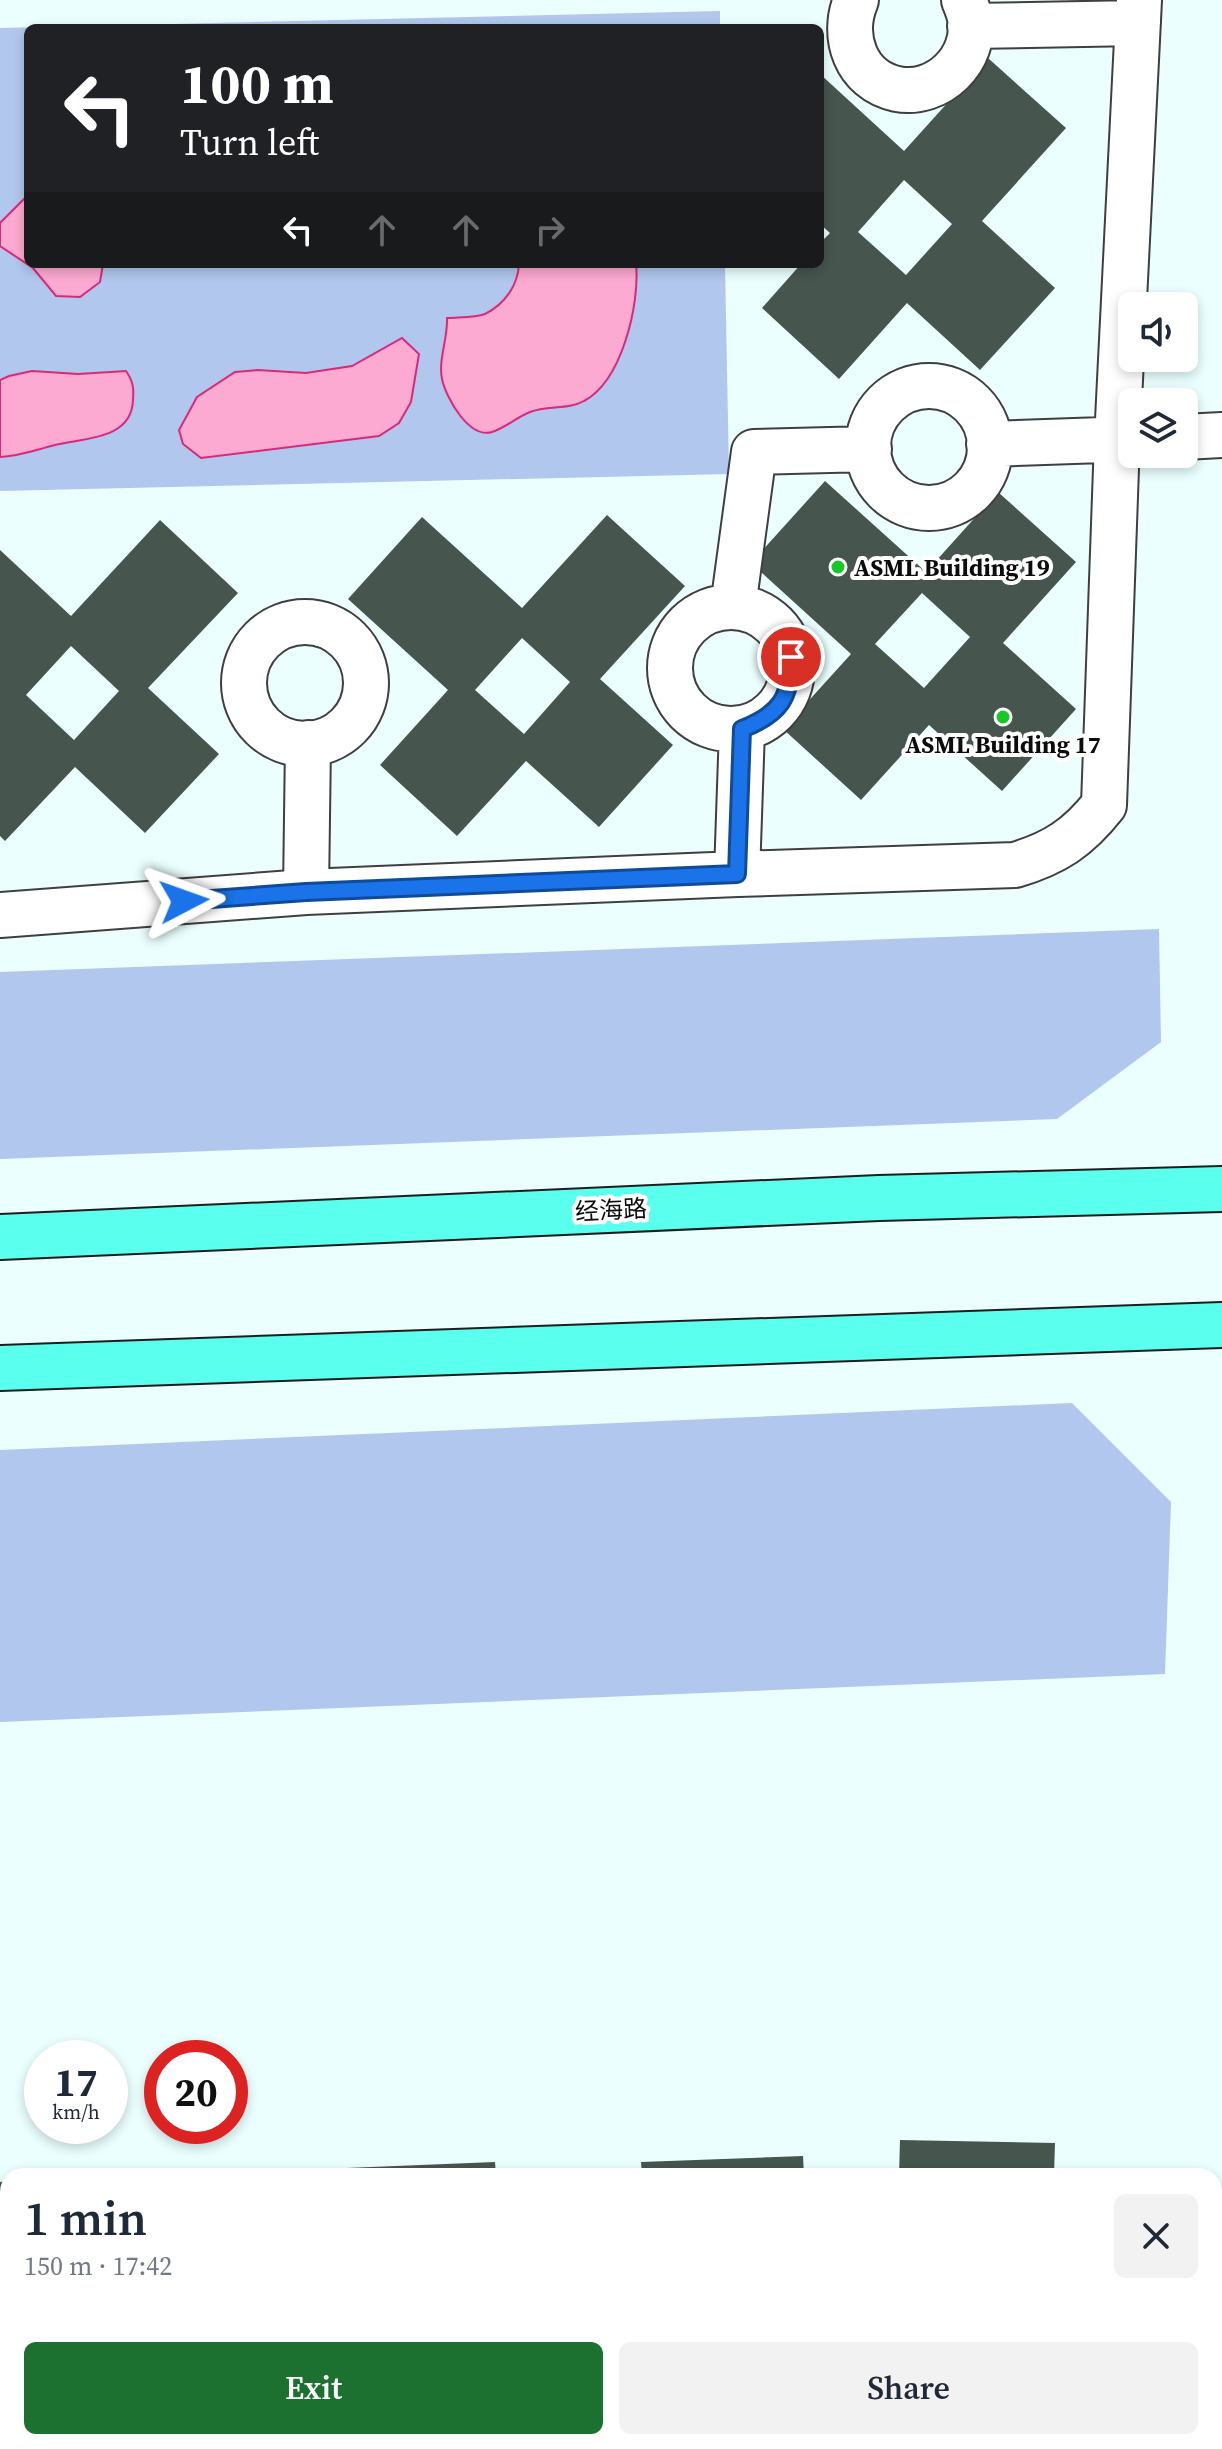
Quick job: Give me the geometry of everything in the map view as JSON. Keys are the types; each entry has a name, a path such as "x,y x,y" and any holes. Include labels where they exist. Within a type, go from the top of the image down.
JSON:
{"main road":[{"name":"经海路","path":"0,1237 879,1198 1222,1189"},
{"path":"0,1368 1222,1325"}],"lane":[{"path":"856,0 850,15 849,39 858,62 875,79 897,89 921,89 943,80 960,63 970,41 967,13 1139,12 1127,388"},
{"path":"918,386 942,386 964,396 981,413 989,444 989,460 980,482 963,498 940,507 916,507 894,498 877,480 868,458 869,434 878,412 896,395 918,386"},
{"path":"1198,436 1222,435"},
{"path":"989,444 1118,439"},
{"path":"733,607 754,452 869,449"},
{"path":"0,915 306,892 1015,865 1051,853 1088,826 1104,805 1123,468"},
{"path":"720,607 733,607 766,617 783,634 791,657 791,681 781,703 765,720 742,729 718,728 696,719 679,702 670,679 671,655 681,633 698,616 720,607"},
{"path":"737,874 742,729"},
{"path":"306,892 308,743"}],"shaded area":[{"path":"720,11 720,24 169,24"},
{"path":"24,27 24,268 725,268 729,474 0,491 0,28"},
{"path":"24,199 24,262 0,246 0,223"},
{"path":"33,268 102,268 100,282 80,297 56,296"},
{"path":"518,268 636,268 631,320 626,340 609,377 584,401 537,410 497,430 483,433 460,415 444,387 441,364 447,318 477,316 492,310 513,286"},
{"path":"402,338 419,354 411,402 399,423 379,436 201,458 183,444 179,430 197,397 235,372 306,373 352,366"},
{"path":"32,371 78,374 126,371 133,388 131,413 124,423 104,435 0,457 0,380"},
{"path":"1159,929 1161,1042 1057,1119 0,1159 0,972"},
{"path":"1072,1403 1171,1502 1165,1674 0,1722 0,1450"}],"building":[{"path":"988,58 1066,128 982,221 1055,288 980,370 907,303 839,379 762,308 797,268 824,268 824,239 830,233 824,228 824,78 904,151","holes":["904,180 952,224 906,275 858,232"]},
{"path":"825,481 926,572 998,492 1076,562 1003,643 1076,709 1002,791 929,725 861,800 783,729 851,654 751,563","holes":["922,593 970,637 924,688 875,644"]},
{"path":"607,515 685,586 600,679 673,745 599,827 526,761 457,836 380,765 448,690 348,599 422,517 522,608","holes":["522,638 570,682 524,734 475,690"]},
{"path":"160,520 238,593 148,688 219,754 145,833 75,767 5,841 0,836 0,550 71,616","holes":["71,646 119,691 74,740 26,695"]},
{"path":"900,2140 1055,2143 1054,2168 899,2168"},
{"path":"803,2156 804,2168 641,2168 641,2162"},
{"path":"495,2162 495,2168 347,2168"}],"place":[{"name":"ASML Building 19","path":"838,567"},
{"name":"ASML Building 17","path":"1003,717"}],"route":[{"path":"184,901 306,892 737,874 742,729 765,720 781,703 791,681 791,657"}]}
